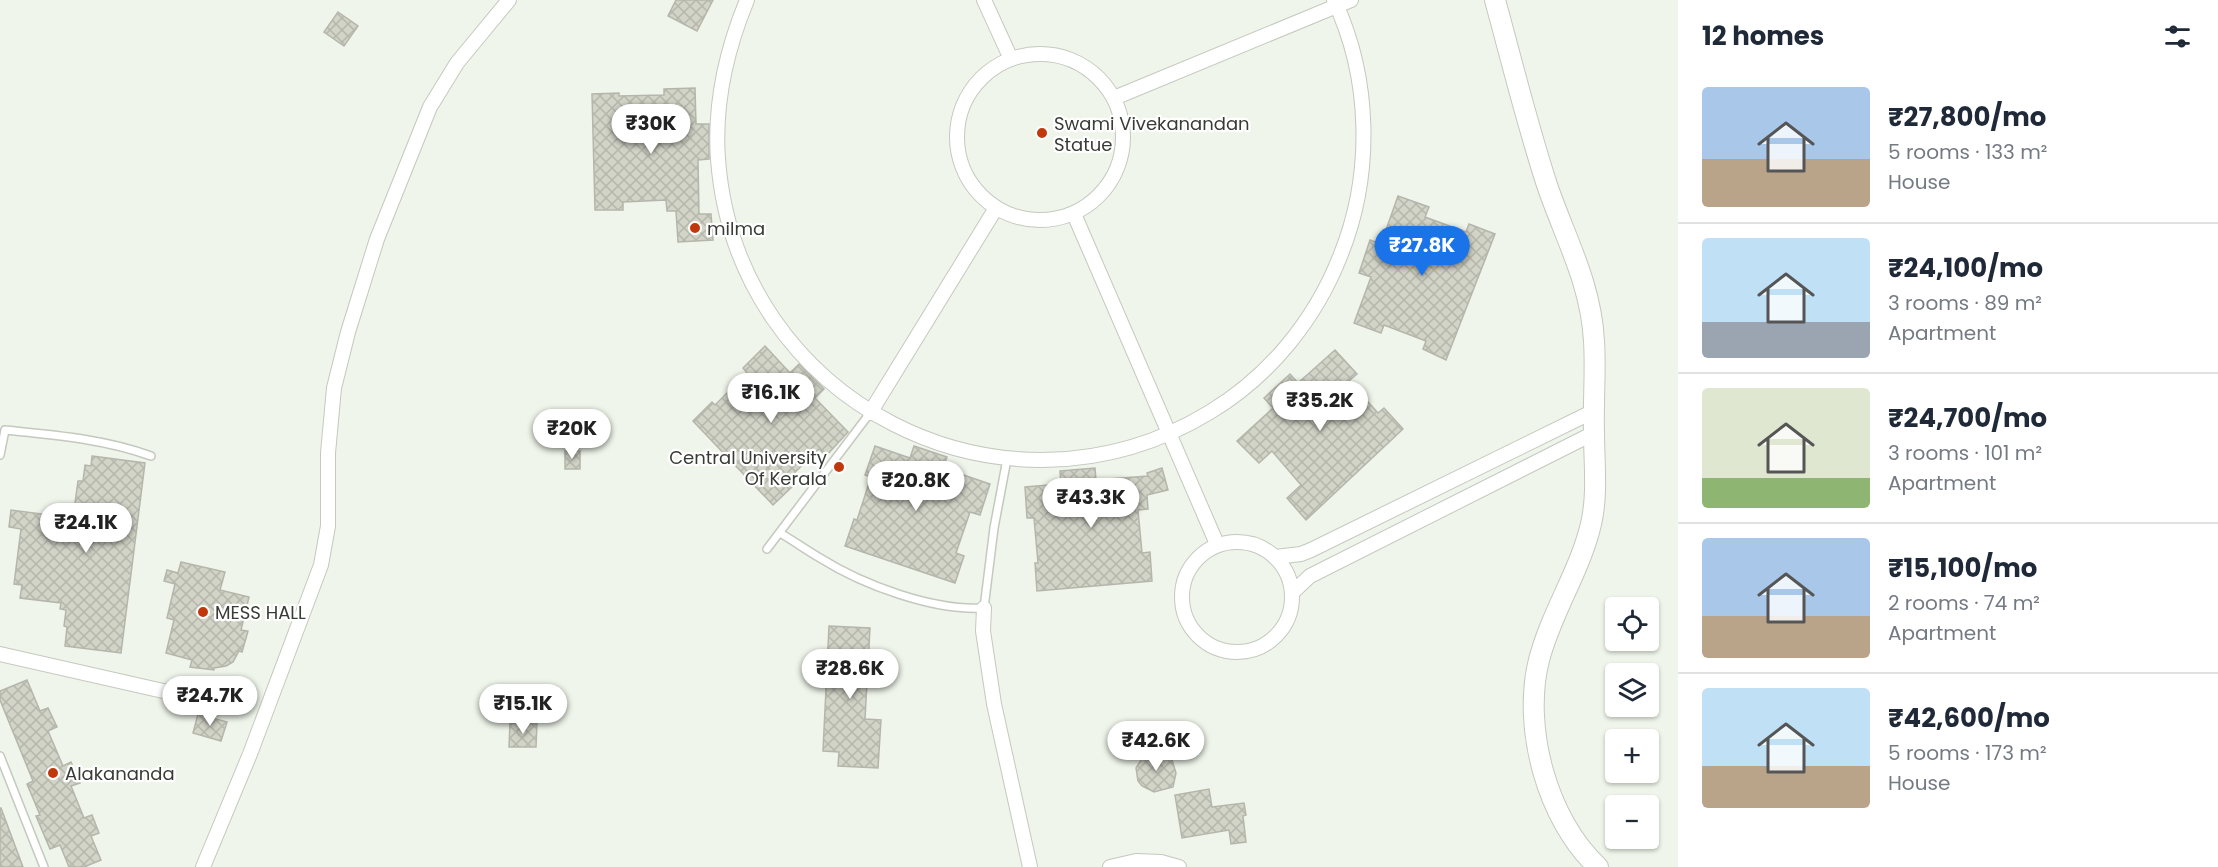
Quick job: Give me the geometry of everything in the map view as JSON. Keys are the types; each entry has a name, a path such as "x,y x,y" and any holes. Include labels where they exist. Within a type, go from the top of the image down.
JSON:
{"main road":[{"path":"1495,0 1539,160 1585,284 1592,314 1595,490 1591,525 1539,661 1534,695 1534,717 1537,755 1551,794 1570,831 1598,867"}],"street":[{"path":"203,867 250,754 321,565 327,526 328,453 334,388 348,332 377,239 430,107 457,63 509,0"},
{"path":"747,0 735,28 726,60 717,125 718,158 729,223 750,278 776,323 816,370 849,398 896,427 941,445 978,455 1007,459 1062,460 1106,454 1138,446 1169,434 1221,405 1245,387 1274,360 1306,321 1322,296 1346,241 1360,182 1363,122 1355,63 1335,3"},
{"path":"984,0 1011,59"},
{"path":"1114,98 1335,3 1351,0"},
{"path":"1034,54 1058,55 1080,64 1100,78 1114,98 1122,119 1124,142 1119,165 1109,185 1101,194 1074,214 1054,220 1034,221 1014,217 996,208 978,194 965,174 958,152 957,129 963,106 974,86 990,70 1011,59 1034,54"},
{"path":"870,412 996,208"},
{"path":"1074,214 1217,544"},
{"path":"1275,557 1301,554 1594,411"},
{"path":"1293,592 1310,576 1594,433"},
{"path":"1242,541 1254,544 1275,557 1286,572 1293,592 1287,620 1279,633 1268,643 1255,650 1224,651 1209,645 1197,636 1188,623 1183,608 1182,592 1185,577 1193,563 1217,544 1242,541"},
{"path":"984,608 983,630 994,704 1030,867"},
{"path":"0,654 225,705"},
{"path":"1110,867 1136,861 1161,862 1179,867"}],"lane":[{"path":"767,549 870,412"},
{"path":"0,455 5,430 76,438 128,448 151,456"},
{"path":"780,533 821,559 878,586 935,603 969,609 984,608 994,528 1007,459"},
{"path":"0,756 44,867"}],"building":[{"path":"676,0 713,0 697,31 668,16"},
{"path":"338,12 358,26 344,46 324,32"},
{"path":"695,88 696,124 709,124 709,159 698,160 699,214 711,214 713,240 678,242 676,211 667,211 666,200 623,202 623,210 595,210 592,94 664,95 664,89"},
{"path":"1398,196 1429,207 1425,217 1466,232 1469,224 1495,234 1446,360 1423,349 1426,341 1384,325 1381,333 1354,323 1371,277 1359,273 1370,240 1381,244"},
{"path":"765,346 790,373 799,364 824,389 815,398 848,432 826,456 819,449 788,479 794,485 773,505 693,421 712,402 715,405 747,373 743,368"},
{"path":"1335,350 1357,374 1349,381 1378,413 1384,408 1403,429 1306,520 1287,498 1301,485 1272,451 1259,463 1237,441 1273,408 1264,398 1290,374 1298,383"},
{"path":"564,411 586,411 586,428 563,428"},
{"path":"875,446 910,458 914,446 947,457 943,468 990,484 980,515 970,512 956,553 964,556 955,583 845,546 854,519 857,520 871,477 865,475"},
{"path":"565,451 580,451 580,469 565,469"},
{"path":"92,456 145,463 121,653 65,646 66,610 60,609 61,603 20,598 22,585 14,584 21,529 9,527 11,510 73,518 78,481 83,481 85,465 91,466"},
{"path":"1095,468 1096,480 1148,476 1147,473 1162,468 1168,490 1147,495 1148,509 1138,510 1142,553 1150,552 1152,581 1037,591 1035,563 1038,563 1034,518 1027,518 1025,487 1061,484 1060,471"},
{"name":"MESS HALL","path":"181,562 225,572 220,590 249,597 241,630 248,631 242,652 239,651 233,662 226,666 214,668 214,670 190,667 192,660 166,653 174,620 167,618 175,584 164,581 167,570 178,573"},
{"path":"829,626 870,628 865,719 881,720 878,768 838,766 839,752 823,751"},
{"name":"Alakananda","path":"27,680 40,711 48,708 57,727 48,731 63,766 71,762 80,783 71,786 84,818 92,815 99,833 91,836 101,860 84,867 69,867 60,845 50,849 36,816 40,815 27,784 33,781 0,700 0,691"},
{"path":"198,714 227,722 221,741 193,733"},
{"path":"510,723 537,723 536,747 509,747"},
{"path":"1163,729 1183,729 1184,742 1163,742"},
{"path":"1163,751 1172,760 1176,773 1173,787 1154,792 1142,786 1138,781 1136,768 1143,757 1149,753"},
{"path":"1209,789 1212,807 1244,803 1246,842 1231,844 1229,830 1182,838 1175,795"},
{"path":"1,808 23,867 0,867"}],"place":[{"name":"Swami Vivekanandan Statue","path":"1042,133"},
{"name":"milma","path":"695,228"},
{"name":"Central University Of Kerala","path":"839,467"},
{"name":"MESS HALL","path":"203,612"},
{"name":"Alakananda","path":"53,773"}]}
